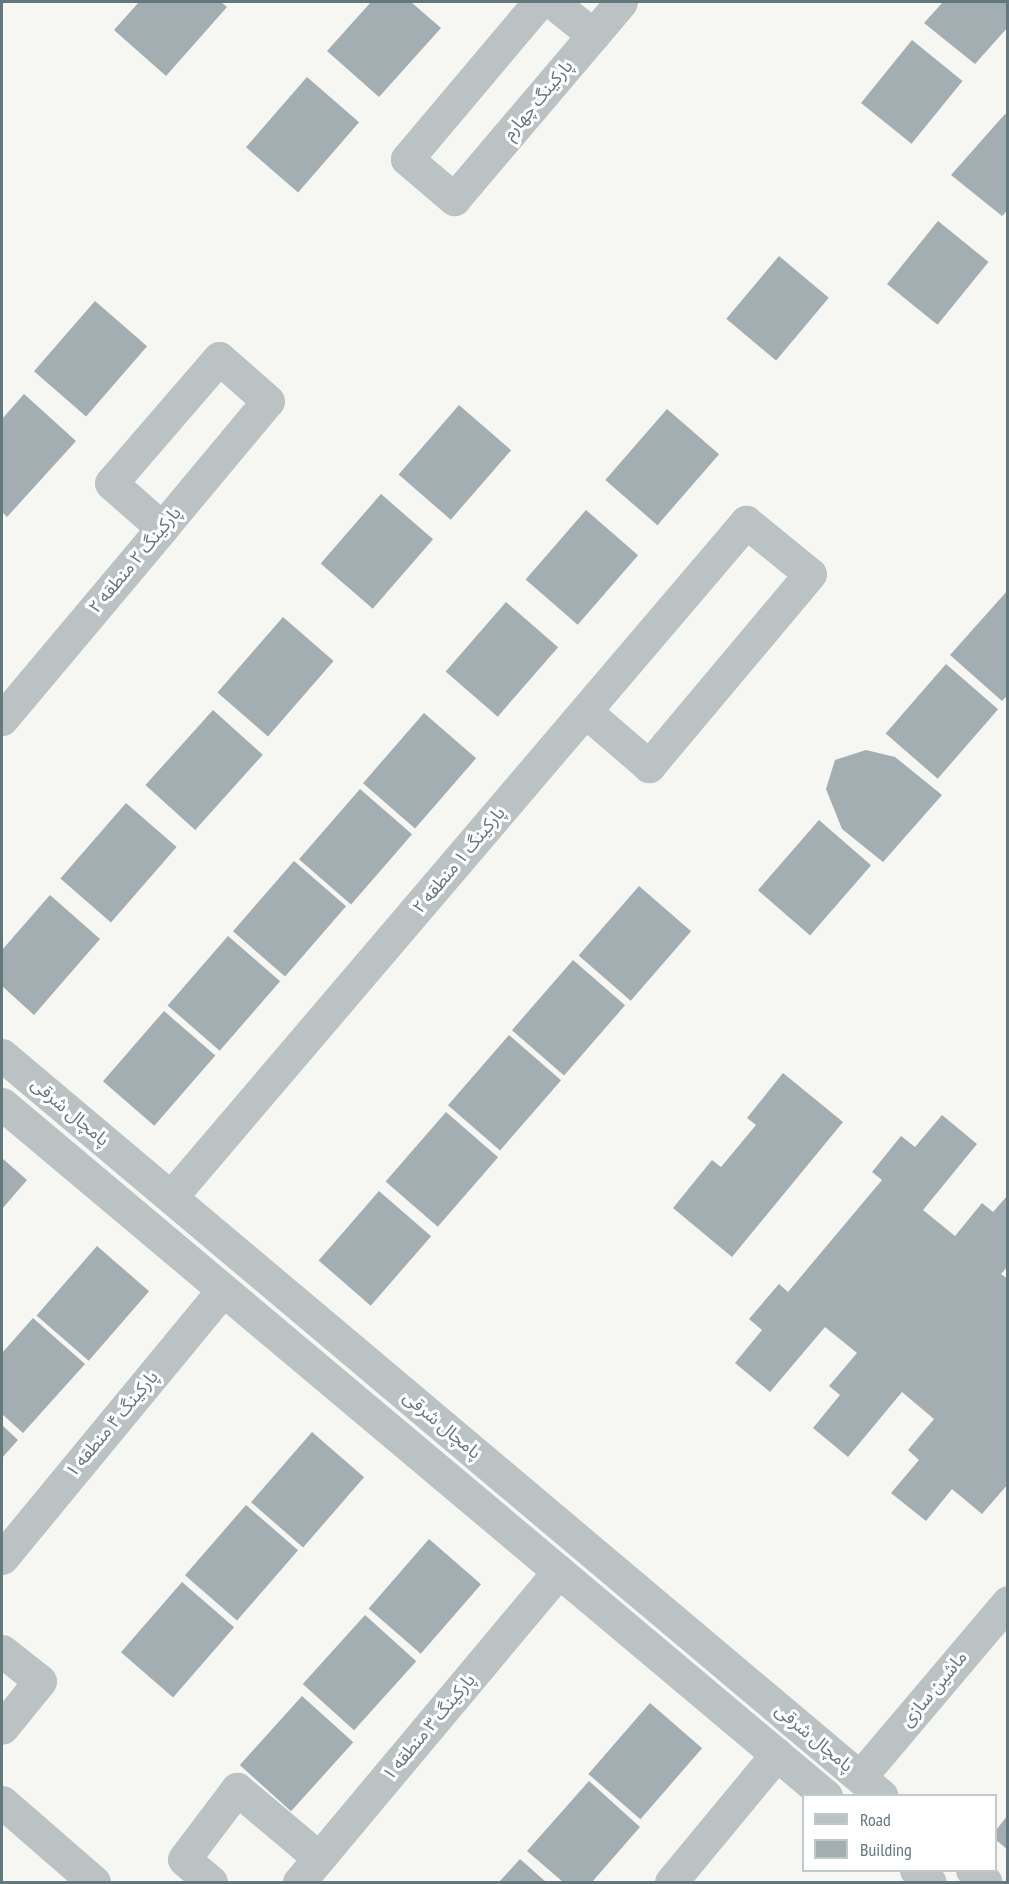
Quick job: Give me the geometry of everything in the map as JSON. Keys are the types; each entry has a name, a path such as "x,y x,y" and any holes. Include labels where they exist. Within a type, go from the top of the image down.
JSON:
{"street":[{"name":"پارکینگ چهارم","path":"539,2 407,159 454,199 621,2"},
{"path":"552,2 593,35"},
{"name":"پارکینگ ۲ منطقه ۲","path":"2,719 162,528 268,401 219,358 111,483 162,528"},
{"name":"پارکینگ ۱ منطقه ۲","path":"171,1197 585,711 746,522 810,574 649,766 585,711"},
{"name":"پامچال شرقی","path":"2,1055 871,1786"},
{"name":"پامچال شرقی","path":"2,1104 824,1794"},
{"name":"پارکینگ ۴ منطقه ۱","path":"2,1558 223,1290"},
{"name":"پارکینگ ۳ منطقه ۱","path":"309,1870 559,1571"},
{"name":"ماشین سازی","path":"871,1786 1008,1602"},
{"path":"2,1651 39,1681 2,1728"},
{"path":"671,1882 777,1754"},
{"path":"211,1882 184,1859 237,1789 309,1870"},
{"path":"2,1802 94,1882"},
{"path":"918,1872 930,1882"},
{"path":"974,1872 986,1882"}],"building":[{"path":"139,2 221,2 227,7 166,76 114,30"},
{"path":"371,2 411,2 441,28 379,97 327,51"},
{"path":"943,2 1008,2 1008,27 975,64 924,23"},
{"path":"912,40 963,81 912,144 861,103"},
{"path":"307,77 359,122 298,192 246,147"},
{"path":"1005,114 1008,116 1008,210 1002,216 951,175"},
{"path":"938,221 989,262 938,325 887,284"},
{"path":"779,256 829,298 776,361 726,319"},
{"path":"95,301 147,346 86,416 34,371"},
{"path":"24,394 76,441 7,517 2,512 2,419"},
{"path":"459,405 511,450 451,520 399,474"},
{"path":"667,409 719,454 657,525 605,480"},
{"path":"381,494 433,539 373,609 321,563"},
{"path":"586,510 638,555 578,625 526,579"},
{"path":"1008,590 1008,695 1002,701 950,655"},
{"path":"506,602 558,647 498,717 446,671"},
{"path":"283,617 334,661 268,736 217,692"},
{"path":"946,664 998,709 938,779 886,733"},
{"path":"213,710 263,755 195,830 145,785"},
{"path":"424,713 476,758 415,828 363,783"},
{"path":"866,750 895,757 942,795 883,862 842,829 826,789 835,760"},
{"path":"360,789 412,834 351,904 299,859"},
{"path":"126,803 177,847 111,922 60,878"},
{"path":"819,820 871,865 810,935 758,890"},
{"path":"294,861 346,906 285,976 233,931"},
{"path":"639,886 691,931 631,1001 579,955"},
{"path":"50,895 100,939 34,1015 2,986 2,950"},
{"path":"228,936 280,981 220,1051 168,1005"},
{"path":"573,960 625,1005 564,1075 512,1030"},
{"path":"164,1011 215,1056 154,1126 103,1081"},
{"path":"509,1035 561,1080 500,1150 448,1105"},
{"path":"783,1073 843,1122 732,1257 673,1208 712,1160 721,1167 756,1125 747,1118"},
{"path":"446,1112 498,1157 438,1227 386,1181"},
{"path":"942,1115 977,1144 923,1210 955,1236 982,1203 993,1212 1008,1195 1008,1266 1001,1274 1008,1279 1008,1484 982,1514 952,1489 926,1521 891,1493 919,1460 908,1450 934,1419 902,1392 848,1457 813,1428 840,1395 829,1386 857,1353 825,1327 770,1392 735,1363 762,1330 749,1319 779,1284 788,1292 882,1180 872,1172 901,1136 915,1147"},
{"path":"2,1158 27,1180 2,1209"},
{"path":"379,1191 431,1236 371,1306 319,1260"},
{"path":"97,1246 149,1291 89,1361 37,1315"},
{"path":"33,1318 85,1364 23,1433 2,1414 2,1353"},
{"path":"2,1425 18,1440 2,1458"},
{"path":"312,1432 364,1477 303,1547 251,1502"},
{"path":"246,1505 298,1550 237,1620 185,1575"},
{"path":"429,1539 481,1584 421,1654 369,1608"},
{"path":"182,1582 234,1627 173,1697 121,1652"},
{"path":"365,1615 416,1661 354,1730 303,1684"},
{"path":"302,1696 353,1742 291,1811 240,1765"},
{"path":"650,1703 702,1748 640,1819 588,1774"},
{"path":"589,1781 640,1827 592,1882 563,1882 527,1851"},
{"path":"1008,1815 1008,1850 997,1841 997,1829"},
{"path":"520,1859 546,1882 499,1882"}]}
